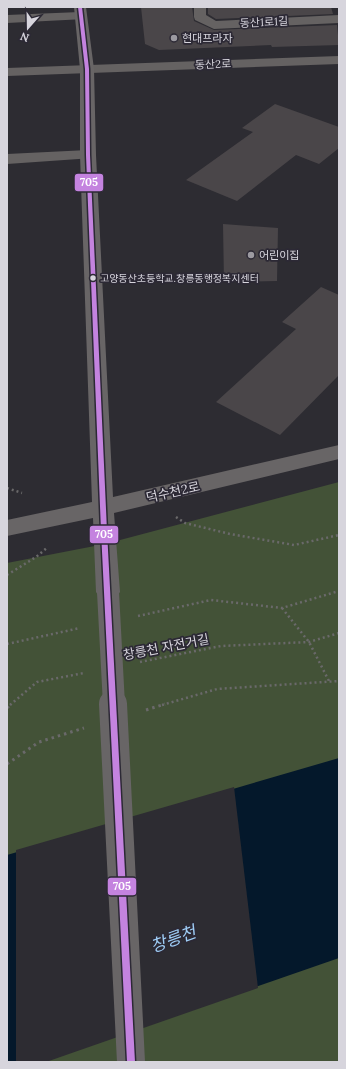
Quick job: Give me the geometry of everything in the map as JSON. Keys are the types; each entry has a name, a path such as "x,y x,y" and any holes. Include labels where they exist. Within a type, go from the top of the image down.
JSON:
{"main road":[{"path":"80,12 86,69 88,155 103,507 131,1062"},
{"name":"덕수천2로","path":"7,528 170,493 339,452"}],"street":[{"name":"동산1로1길","path":"200,7 200,17 214,24 339,19"},
{"path":"7,19 80,12"},
{"name":"동산2로","path":"7,72 339,60"},
{"path":"7,159 88,155"}],"path":[{"path":"7,488 22,493"},
{"path":"173,516 185,523 230,534 294,545 339,535"},
{"path":"7,574 36,557 51,544"},
{"path":"133,617 211,600 282,608 339,591"},
{"path":"282,608 309,642 330,683"},
{"path":"7,644 86,627"},
{"name":"창릉천 자전거길","path":"137,663 221,646 309,642 339,634"},
{"path":"7,708 37,682 91,672"},
{"path":"143,711 217,689 330,683 339,681"},
{"path":"7,764 39,742 91,726"}],"green space":[{"path":"339,482 339,1062 7,1062 7,563 105,544"}],"water":[{"name":"창릉천","path":"339,758 339,958 40,1062 7,1062 7,855"}],"pier":[{"path":"234,787 258,988 46,1062 16,1062 16,850"}],"building":[{"path":"141,7 192,7 194,21 214,30 337,25 339,45 272,47 271,45 159,50 145,44"},
{"path":"208,7 331,7 333,14 216,19 208,14"},
{"path":"275,104 339,127 339,148 319,164 296,155 237,201 186,180 253,132 242,128"},
{"name":"어린이집","path":"223,224 278,228 277,281 224,282"},
{"path":"321,287 339,295 339,375 280,435 216,402 296,329 282,322"}],"transit line":[{"name":"705","path":"80,7 87,69 88,155 104,531 131,1062"}],"place":[{"name":"현대프라자","path":"174,38"},
{"name":"어린이집","path":"251,255"},
{"name":"고양동산초등학교.창릉동행정복지센터","path":"93,278"}]}
